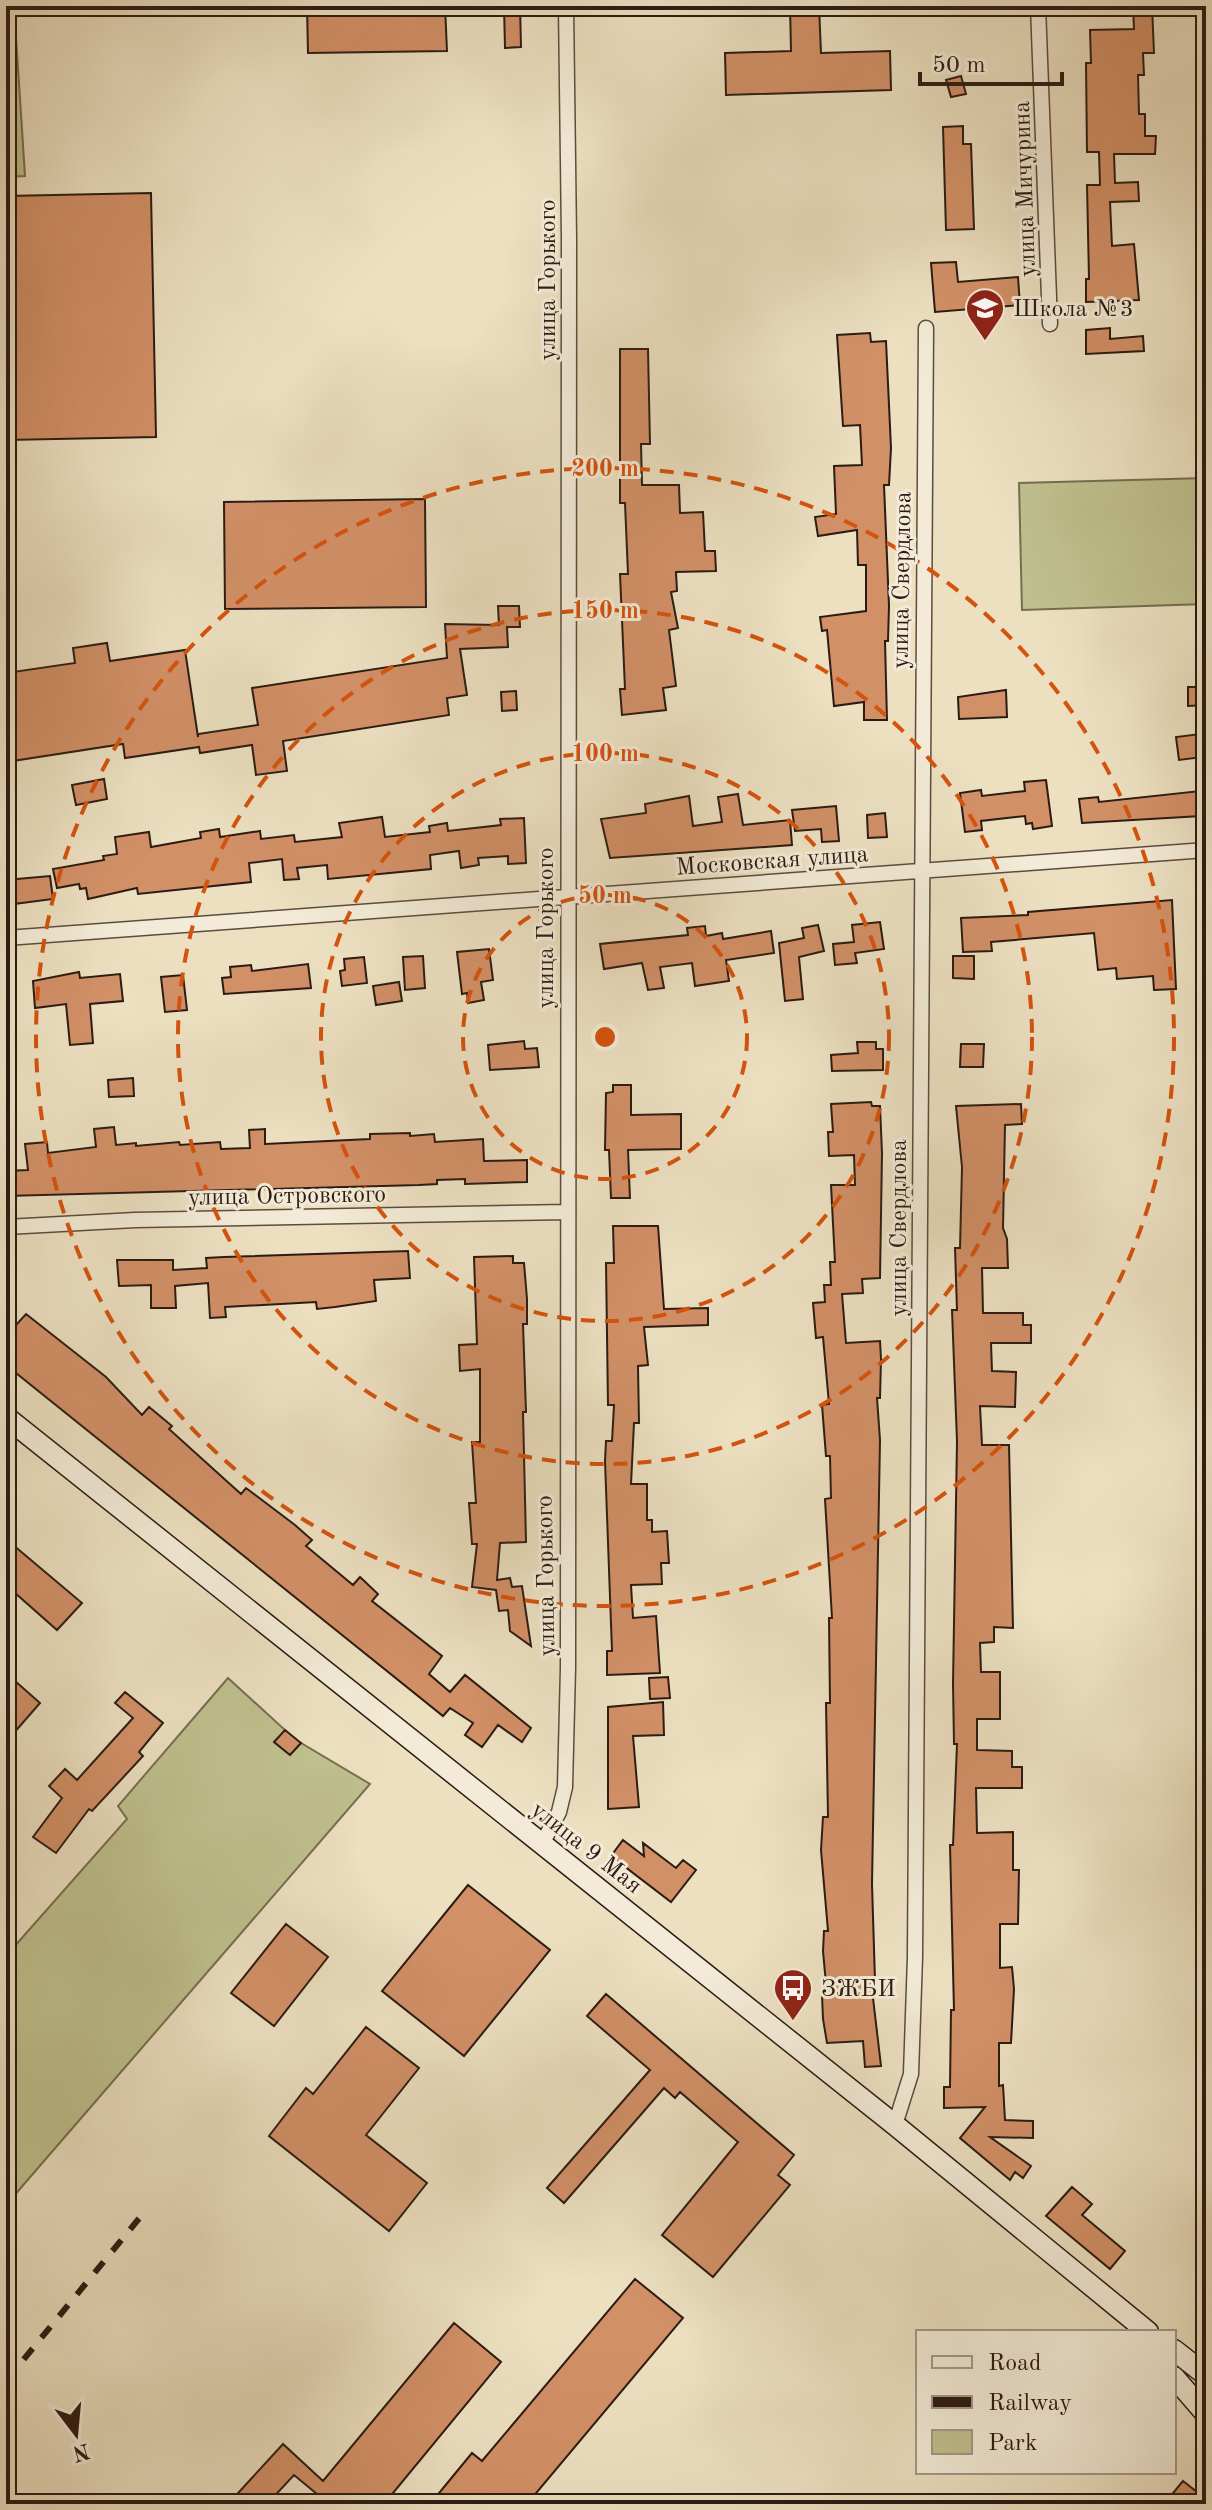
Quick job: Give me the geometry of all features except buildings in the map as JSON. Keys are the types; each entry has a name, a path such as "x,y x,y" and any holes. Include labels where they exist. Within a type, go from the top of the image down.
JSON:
{"street":[{"name":"улица Горького","path":"542,1844 559,1812 566,1760 569,239 566,6"},
{"name":"улица Мичурина","path":"1038,6 1050,324"},
{"name":"улица Свердлова","path":"895,2125 911,2074 915,1957 926,328"},
{"name":"Московская улица","path":"6,938 1206,850"},
{"name":"улица Островского","path":"6,1227 150,1220 568,1212"},
{"name":"улица 9 Мая","path":"6,1417 895,2125 1140,2328"},
{"path":"1176,2352 1206,2375"},
{"path":"1176,2379 1206,2414"}],"green space":[{"path":"6,6 14,6 25,176 6,177"},
{"path":"1206,478 1206,604 1022,610 1019,483"},
{"path":"228,1678 285,1730 275,1743 290,1755 301,1743 370,1784 6,2205 6,1956 127,1819 118,1806"}],"railway":[{"path":"6,2381 146,2210"}],"place":[{"name":"Школа №3","path":"985,342"},
{"name":"ЗЖБИ","path":"793,2022"}]}
